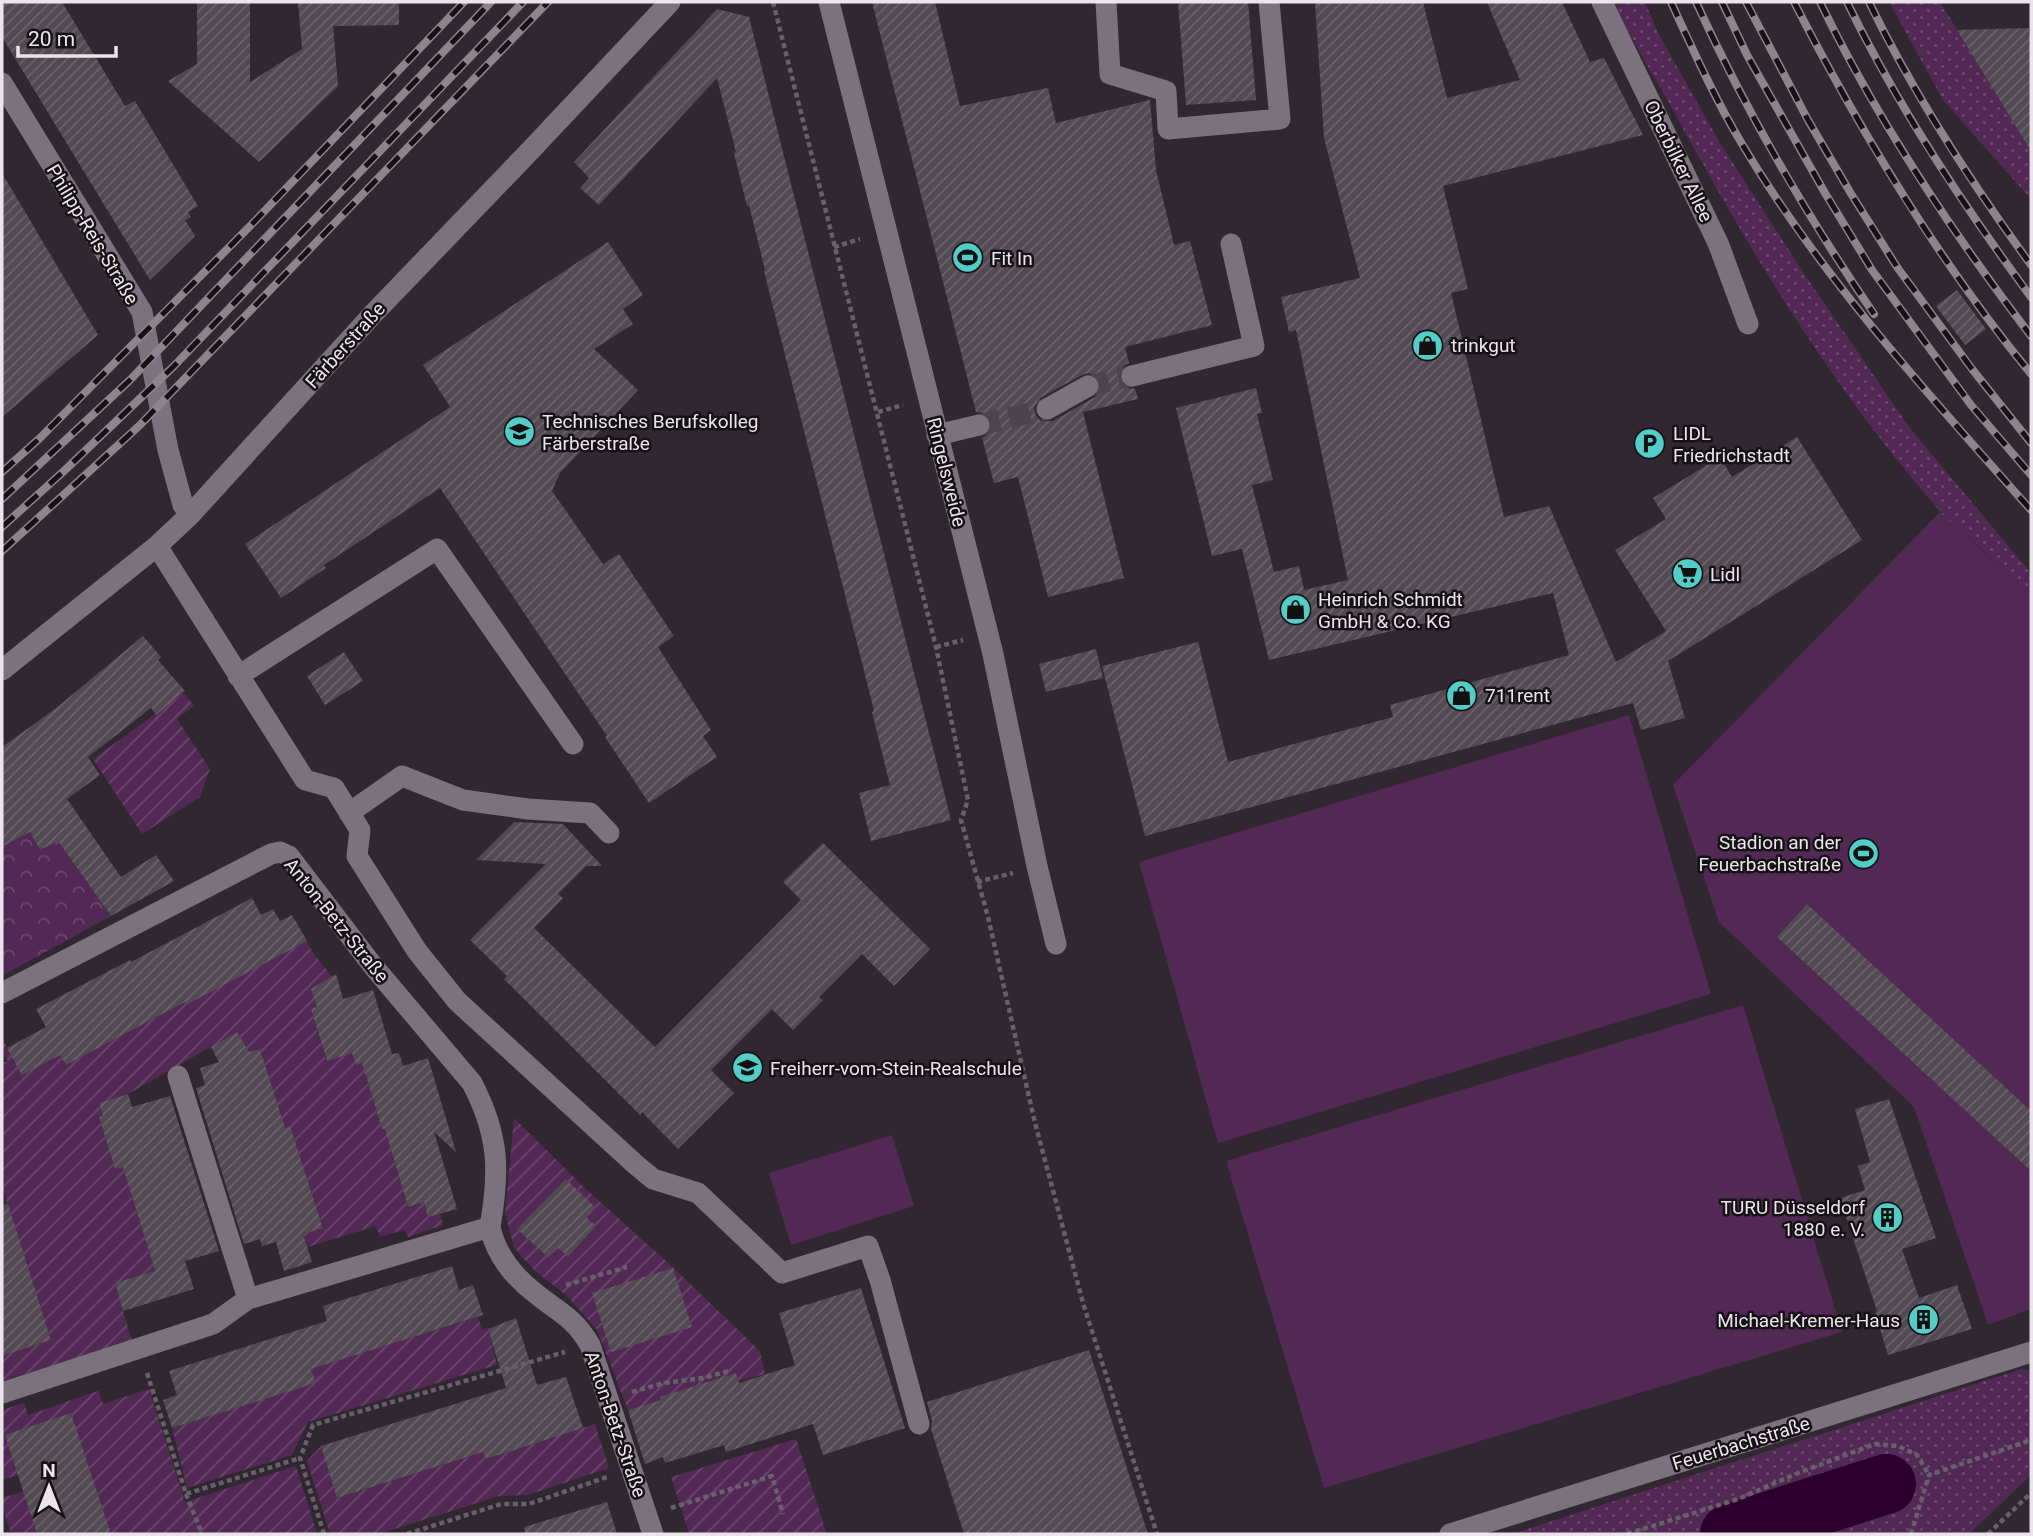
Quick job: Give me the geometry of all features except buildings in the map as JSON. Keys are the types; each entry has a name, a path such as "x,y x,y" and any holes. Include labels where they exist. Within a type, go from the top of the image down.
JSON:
{"street":[{"name":"Färberstraße","path":"2,670 157,546 191,514 373,314 670,2"},
{"name":"Ringelsweide","path":"829,2 993,654 1056,944"},
{"path":"1106,2 1110,74 1166,91 1168,129 1280,119 1269,2"},
{"name":"Oberbilker Allee","path":"1602,2 1718,243 1748,324"},
{"name":"Philipp-Reis-Straße","path":"2,83 142,312 168,450 183,505 191,514"},
{"path":"1132,376 1254,346 1231,244"},
{"path":"1047,409 1088,386"},
{"path":"937,435 979,425"},
{"path":"157,546 305,780 334,788 360,830 357,856 417,951 457,1002 635,1164 653,1179 698,1193 782,1273 868,1246 880,1280 919,1424"},
{"path":"238,676 437,549 573,744"},
{"path":"349,813 402,776 463,800 528,809 590,813 610,833"},
{"name":"Anton-Betz-Straße","path":"2,993 271,854 280,852 289,856 373,966 472,1083 493,1137 497,1164 496,1198 491,1227 494,1245 508,1268 535,1294 581,1329 590,1345 650,1525"},
{"path":"178,1076 248,1299"},
{"path":"2,1393 213,1324 248,1299 491,1227"},
{"name":"Feuerbachstraße","path":"1450,1534 2031,1352"}],"path":[{"path":"773,2 936,647 968,800 961,820 988,917 1035,1123 1083,1303 1157,1534"},
{"path":"977,882 1037,866"},
{"path":"535,1294 627,1267"},
{"path":"324,1534 300,1458 313,1425 590,1345"},
{"path":"139,1349 186,1494 202,1534"},
{"path":"608,1399 664,1383 703,1378 729,1371"},
{"path":"1929,1475 2031,1440"},
{"path":"1627,1534 1738,1499 1875,1444 1898,1446 1917,1455 1929,1475 1911,1534"},
{"path":"186,1494 300,1458"},
{"path":"407,1534 502,1504 529,1504 631,1469"},
{"path":"650,1525 772,1476 783,1514"},
{"path":"1988,1534 2031,1493"}],"green space":[{"path":"1614,2 1645,2 1658,33 1720,143 1805,275 1909,427 2031,573 2031,595 1942,513 1901,466 1833,375 1741,231"},
{"path":"1889,2 1940,2 2031,147 2031,199 1943,100"},
{"name":"Stadion an der Feuerbachstraße","path":"1940,512 2031,595 2031,1309 1988,1325 1914,1107 1719,922 1673,785"},
{"path":"184,693 194,706 177,719 210,769 200,797 142,834 93,759"},
{"path":"1629,715 1711,994 1218,1143 1139,862"},
{"path":"30,832 40,850 58,841 111,916 2,976 2,847"},
{"path":"306,940 340,986 313,994 317,1007 311,1009 326,1060 352,1053 356,1065 369,1061 366,1077 382,1129 406,1122 393,1157 408,1207 424,1202 428,1217 440,1213 443,1225 408,1237 404,1230 380,1237 376,1226 308,1247 303,1234 323,1227 290,1127 270,1133 276,1100 260,1049 247,1053 237,1032 128,1094 99,1103 103,1116 99,1118 115,1169 127,1165 131,1194 155,1271 115,1284 132,1341 2,1381 2,1356 51,1340 2,1187 2,1063 8,1061 2,1053 2,1036 7,1048 60,1055 66,1065 159,1016 177,988 186,1004"},
{"path":"1743,1005 1842,1332 1324,1488 1226,1161"},
{"path":"514,1118 588,1191 760,1351 765,1374 628,1410 597,1330 566,1295 535,1271 514,1248 505,1213"},
{"path":"892,1135 914,1206 791,1245 769,1173"},
{"path":"477,1315 482,1329 488,1328 497,1365 308,1422 292,1455 187,1488 172,1428 315,1383 311,1368"},
{"path":"2022,1369 2031,1371 2031,1475 1969,1534 1512,1534"},
{"path":"149,1389 185,1502 296,1466 317,1534 11,1534 2,1498 24,1491 18,1475 2,1480 2,1410 24,1403 28,1415 98,1391 103,1404"},
{"path":"595,1424 609,1468 528,1495 499,1496 379,1534 330,1534 307,1461 321,1446 338,1498 483,1452 486,1459"},
{"path":"796,1439 827,1534 689,1534 671,1477"}],"waterway":[{"path":"1730,1534 1886,1484"}],"tunnel":[{"path":"1088,386 1132,376"},
{"path":"979,425 1047,409"}],"railway":[{"path":"2,472 40,438 254,222 464,2"},
{"path":"2,499 130,380 491,2"},
{"path":"2,527 173,367 523,2"},
{"path":"2,551 139,426 548,2"},
{"path":"1671,2 1732,127 1806,241 1878,334 2031,510"},
{"path":"1696,2 1735,83 1778,162 1874,314"},
{"path":"1722,2 1747,55 1872,270 1971,405 2031,475"},
{"path":"1746,2 1808,120 1897,267 1972,369 2031,443"},
{"path":"1794,2 1846,99 1902,194 1964,286 2031,374"},
{"path":"1820,2 1866,89 1917,174 1972,256 2031,336"},
{"path":"1847,2 1932,154 2031,297"},
{"path":"1869,2 1886,37 1944,137 2031,265"}],"place":[{"name":"Fit In","path":"968,258"},
{"name":"trinkgut","path":"1428,345"},
{"name":"Technisches Berufskolleg Färberstraße","path":"519,432"},
{"name":"LIDL Friedrichstadt","path":"1650,444"},
{"name":"Lidl","path":"1687,574"},
{"name":"Heinrich Schmidt GmbH & Co. KG","path":"1295,610"},
{"name":"711rent","path":"1462,695"},
{"name":"Stadion an der Feuerbachstraße","path":"1864,853"},
{"name":"Freiherr-vom-Stein-Realschule","path":"747,1068"},
{"name":"TURU Düsseldorf 1880 e. V.","path":"1888,1218"},
{"name":"Michael-Kremer-Haus","path":"1923,1320"}]}
